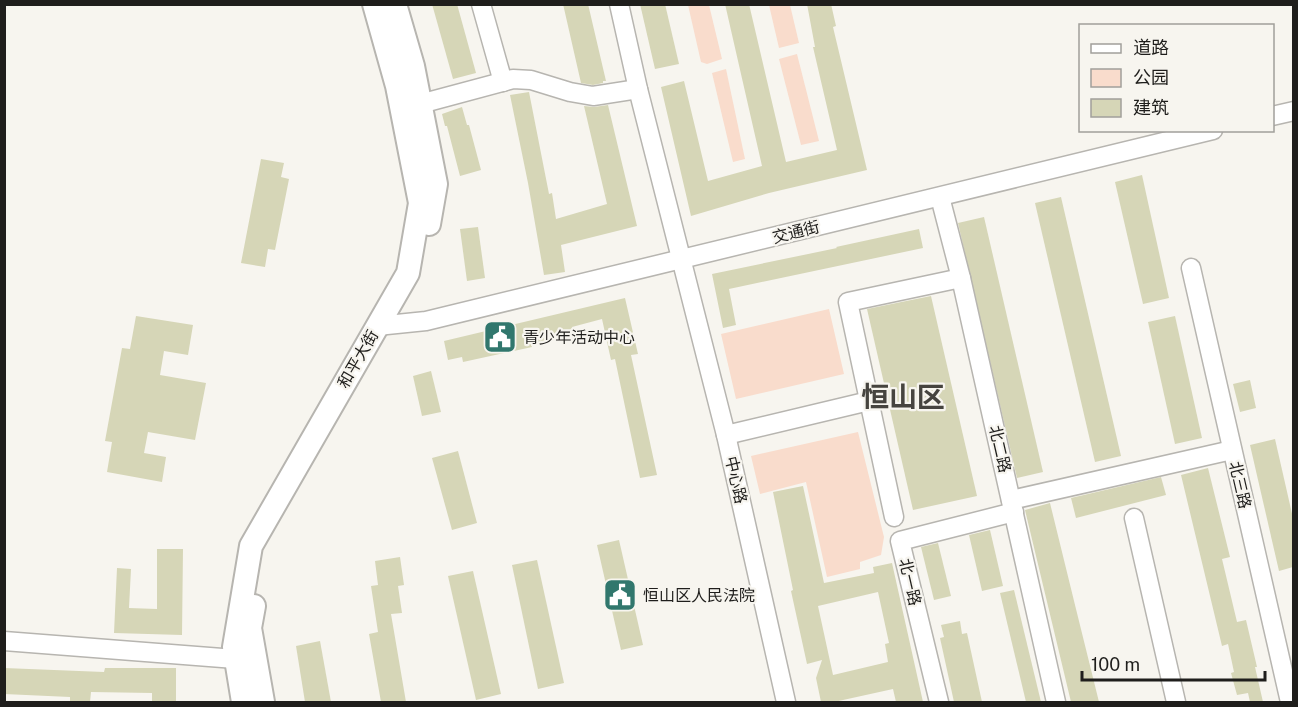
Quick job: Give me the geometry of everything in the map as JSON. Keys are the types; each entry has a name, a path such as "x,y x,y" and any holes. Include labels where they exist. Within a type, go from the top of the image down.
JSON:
{"main road":[{"name":"和平大街","path":"243,702 250,628 267,528 408,273 420,203 397,86 374,4"},
{"name":"和平大街","path":"380,326 424,255 436,184 413,66 395,4"},
{"name":"和平大街","path":"246,660 263,702"}],"street":[{"path":"481,4 503,81"},
{"name":"中心路","path":"619,4 726,435 786,702"},
{"path":"420,104 513,79 531,80 570,92 593,96 638,88"},
{"path":"1274,116 1293,111"},
{"name":"交通街","path":"380,326 426,321 1205,132"},
{"name":"北二路","path":"940,197 961,278 1056,702"},
{"name":"北三路","path":"1191,268 1290,702"},
{"path":"894,517 848,302 961,278"},
{"path":"726,435 869,401"},
{"path":"1012,506 1232,450"},
{"name":"北一路","path":"939,702 900,541 1012,506"},
{"path":"1134,518 1176,702"},
{"path":"4,641 246,660"}],"green space":[{"path":"688,5 709,5 722,59 707,64 701,62"},
{"path":"769,5 790,5 799,43 779,48"},
{"path":"797,54 819,141 801,145 779,59"},
{"path":"726,69 745,159 733,162 712,73"},
{"path":"829,309 844,374 736,399 721,334"},
{"path":"858,432 884,537 881,555 860,562 860,569 827,577 806,482 760,494 751,456"}],"building":[{"path":"432,4 457,4 476,73 453,79"},
{"path":"563,4 588,4 606,81 603,83 593,85 581,83"},
{"path":"640,4 665,4 679,64 655,69"},
{"path":"725,4 749,4 786,162 837,150 813,47 815,47 807,4 831,4 836,26 833,27 867,170 769,193 691,216 661,87 684,81 708,181 762,166"},
{"path":"529,92 556,219 607,204 584,106 608,105 637,226 561,245 565,272 544,275 510,95"},
{"path":"462,107 481,170 460,176 442,114"},
{"path":"261,159 284,163 281,177 289,179 275,250 268,249 265,267 241,263"},
{"path":"1142,175 1169,298 1143,304 1115,182"},
{"path":"1061,197 1121,456 1095,462 1035,203"},
{"path":"984,217 1043,472 1017,478 958,223"},
{"path":"478,227 485,278 467,281 460,229"},
{"path":"919,229 923,248 729,289 736,325 723,328 712,274"},
{"path":"931,296 977,496 913,510 867,309"},
{"path":"625,298 638,354 631,355 657,475 640,478 615,359 611,360 602,319 572,327 573,330 559,333 561,338 531,345 532,347 463,362 462,357 448,360 444,341"},
{"path":"136,316 193,325 188,355 164,351 160,375 206,383 195,440 148,432 144,453 166,457 162,482 107,472 112,442 105,441 122,348 130,349"},
{"path":"1175,316 1202,438 1175,444 1148,322"},
{"path":"431,371 441,412 422,416 413,376"},
{"path":"1250,380 1256,408 1240,412 1233,384"},
{"path":"1275,439 1293,518 1293,567 1279,571 1250,445"},
{"path":"458,451 477,523 452,530 432,458"},
{"path":"1208,468 1230,557 1222,559 1237,622 1246,620 1263,702 1250,702 1248,693 1237,695 1231,673 1234,672 1228,644 1222,646 1181,475"},
{"path":"1161,477 1166,495 1076,518 1071,498"},
{"path":"803,486 824,583 874,573 873,567 892,563 923,702 896,702 893,689 834,702 821,702 816,678 822,660 807,664 773,492","holes":["878,592 889,643 885,644 888,662 833,675 818,606"]},
{"path":"1050,503 1099,702 1071,702 1025,510"},
{"path":"990,530 1003,586 982,591 969,535"},
{"name":"恒山区人民法院","path":"619,540 643,645 621,650 597,545"},
{"path":"938,543 951,596 934,600 921,547"},
{"path":"157,549 183,549 182,635 114,633 117,568 131,569 129,608 157,609"},
{"path":"400,557 404,585 398,586 402,613 391,614 406,702 381,702 369,634 378,632 371,586 378,585 375,561"},
{"path":"537,560 564,683 538,689 512,565"},
{"path":"473,571 501,694 476,700 448,576"},
{"path":"1014,590 1041,702 1026,702 1000,593"},
{"path":"960,621 962,634 967,633 982,702 954,702 940,638 944,637 941,625"},
{"path":"320,641 331,702 305,702 296,646"},
{"path":"4,668 104,672 105,668 176,668 176,702 152,702 152,693 91,692 90,702 70,702 70,697 4,694"}],"place":[{"name":"青少年活动中心","path":"500,337"},
{"name":"恒山区人民法院","path":"620,595"}],"district":[{"name":"恒山区","path":"903,396"}]}
